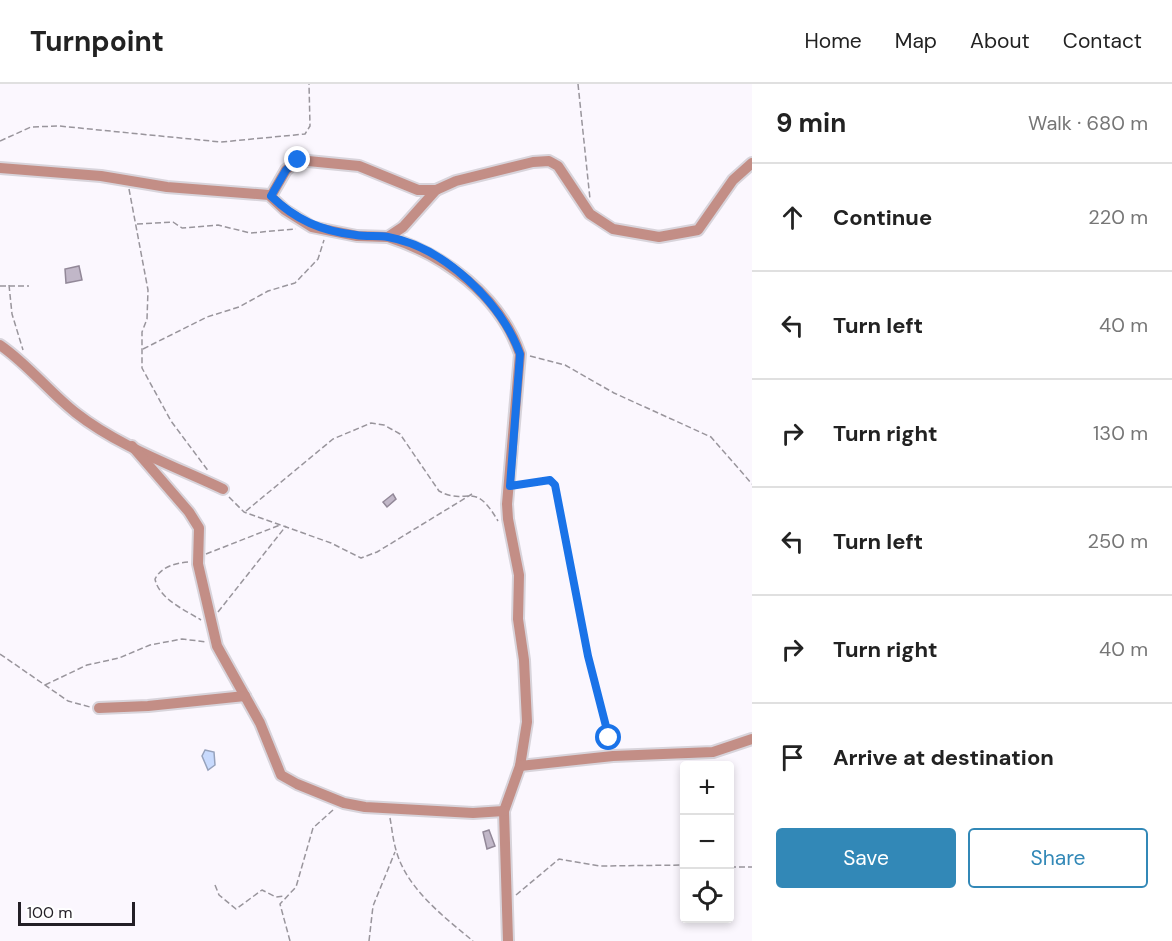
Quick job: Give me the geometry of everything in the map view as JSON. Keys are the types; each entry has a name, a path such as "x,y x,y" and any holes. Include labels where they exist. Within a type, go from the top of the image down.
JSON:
{"street":[{"path":"271,196 286,170 298,160 358,166 418,190 436,190"},
{"path":"388,237 403,227 436,190 456,181 533,162 549,161 558,166 590,214 613,229 659,237 686,234 705,223 734,180 750,167"},
{"path":"0,168 271,196 304,222 327,230 357,236 388,237 415,245 450,266 499,315 515,340 520,354 508,519 519,574 517,612 527,700 526,739 520,766 504,811 508,941"},
{"path":"0,345 30,368 77,414 132,446 223,489"},
{"path":"132,446 195,520 201,536 198,557 210,625 217,646 260,723 281,775 344,803 473,813 504,811"},
{"path":"99,708 148,706 245,696"},
{"path":"520,766 613,756 713,752 752,739"}],"path":[{"path":"0,141 31,127 58,126 221,142 305,134 310,126 309,84"},
{"path":"578,84 587,155 590,214"},
{"path":"126,180 148,290 147,319 142,332 142,368 148,383 171,421 210,472"},
{"path":"136,224 173,222 182,228 218,225 250,233 301,228"},
{"path":"142,349 207,317 239,307 268,291 295,283 318,259 327,230"},
{"path":"9,285 14,321 30,368"},
{"path":"0,286 29,286"},
{"path":"520,354 565,364 614,393 711,437 752,484"},
{"path":"244,512 333,439 371,423 384,425 400,434 439,491 447,495 472,494 484,499 502,527"},
{"path":"510,486 550,480 555,485 588,656 613,756"},
{"path":"223,489 244,512 286,526 361,558 367,557 472,494"},
{"path":"280,524 198,557 169,566 160,571 155,579 156,585 169,599 210,625 286,526"},
{"path":"45,685 87,665 119,658 166,641 196,640 217,646"},
{"path":"0,654 68,701 99,708"},
{"path":"290,941 290,931 280,904 296,887 313,828 325,815 344,803"},
{"path":"388,808 396,851 405,872 440,913 473,941"},
{"path":"369,941 373,906 396,851"},
{"path":"508,900 559,859 600,866 680,865"},
{"path":"734,867 752,867"},
{"path":"215,885 219,895 236,909 262,890 278,898 288,894"}],"water":[{"path":"205,750 214,752 215,765 208,770 202,756"}],"building":[{"path":"79,266 82,280 66,283 65,269"},
{"path":"393,494 396,499 387,507 383,502"},
{"path":"489,830 495,846 487,849 483,832"}],"route":[{"path":"298,160 286,170 271,196 285,210 312,227 357,236 388,237 415,245 436,256 477,290 499,315 515,340 520,354 510,486 550,480 555,485 579,598 588,656 609,738"}]}
